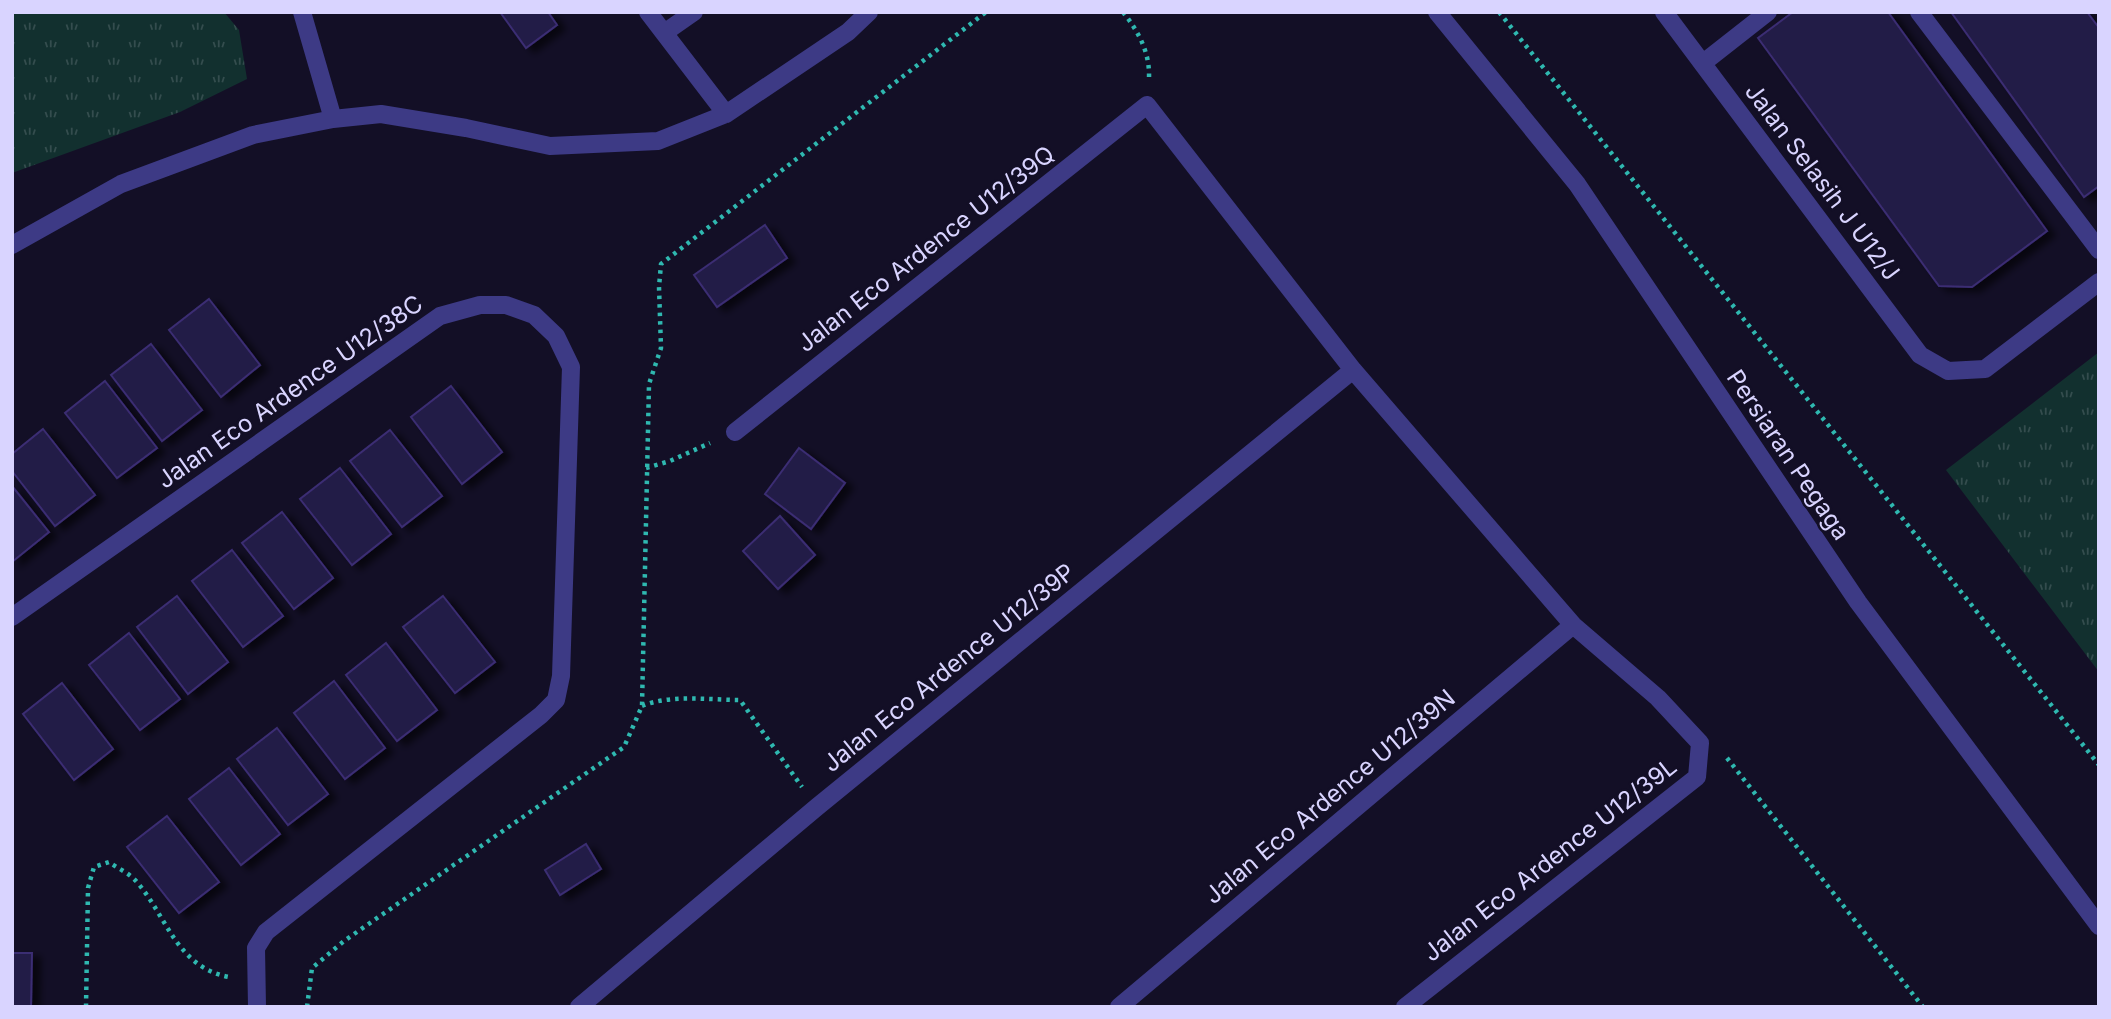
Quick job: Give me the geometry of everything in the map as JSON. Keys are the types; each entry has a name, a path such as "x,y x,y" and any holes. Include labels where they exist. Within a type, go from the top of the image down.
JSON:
{"street":[{"path":"302,12 333,119"},
{"path":"648,12 726,114"},
{"path":"664,33 694,12"},
{"path":"12,245 121,184 253,135 333,119 381,114 550,146 658,141 726,114 848,32 869,12"},
{"name":"Persiaran Pegaga","path":"1437,12 1577,184 1858,603 2099,926"},
{"name":"Jalan Selasih J U12/J","path":"1664,12 1920,355 1948,371 1985,369 2099,282"},
{"path":"1703,63 1768,12"},
{"path":"1919,12 2099,250"},
{"name":"Jalan Eco Ardence U12/39L","path":"1147,105 1353,370 1573,625 1658,698 1700,743 1697,777 1405,1007"},
{"name":"Jalan Eco Ardence U12/39Q","path":"735,432 1147,105"},
{"name":"Jalan Eco Ardence U12/38C","path":"12,617 440,316 480,304 506,305 534,315 556,336 571,367 561,676 555,700 541,715 266,932 256,948 257,1007"},
{"name":"Jalan Eco Ardence U12/39P","path":"579,1007 817,807 1353,370"},
{"name":"Jalan Eco Ardence U12/39N","path":"1119,1007 1573,625"}],"path":[{"path":"307,1007 312,968 344,941 624,747 642,706 649,384 661,348 661,264 986,12"},
{"path":"1123,12 1138,31 1149,65 1147,105"},
{"path":"1499,12 2099,765"},
{"path":"646,468 670,461 735,432"},
{"path":"642,706 652,702 682,700 740,700 817,807"},
{"path":"1700,743 1725,756 1923,1007"},
{"path":"86,1007 88,888 94,867 109,862 135,880 176,942 210,973 257,982"}],"green space":[{"path":"12,12 224,12 239,30 247,79 180,112 12,173"},
{"path":"2099,352 2099,672 1946,470"}],"building":[{"path":"500,12 548,12 557,25 526,48"},
{"path":"1793,12 1888,12 2047,231 1972,287 1939,286 1758,38"},
{"path":"1951,12 2087,12 2099,28 2099,186 2084,197"},
{"path":"765,225 787,258 717,307 694,275"},
{"path":"209,299 260,365 221,397 169,330"},
{"path":"151,344 202,410 162,441 111,375"},
{"path":"105,381 157,448 117,478 65,413"},
{"path":"451,386 502,452 462,484 411,417"},
{"path":"43,429 95,495 55,526 12,471 12,454"},
{"path":"390,430 442,496 402,527 350,461"},
{"path":"799,448 845,483 811,529 765,494"},
{"path":"340,468 391,534 352,565 300,499"},
{"path":"12,486 49,532 12,562"},
{"path":"282,512 333,578 294,609 242,543"},
{"path":"780,516 815,555 778,589 743,551"},
{"path":"232,550 283,616 243,647 192,581"},
{"path":"177,596 228,662 188,694 137,627"},
{"path":"443,596 495,662 455,693 403,627"},
{"path":"129,633 180,699 140,730 89,665"},
{"path":"386,643 437,710 397,741 346,675"},
{"path":"334,681 385,748 345,779 294,713"},
{"path":"62,683 113,749 74,780 23,714"},
{"path":"277,728 328,794 288,825 237,759"},
{"path":"229,768 280,834 241,865 189,799"},
{"path":"167,816 219,882 179,913 127,847"},
{"path":"586,844 601,869 560,895 545,870"},
{"path":"12,953 32,953 31,1007 12,1007"}]}
